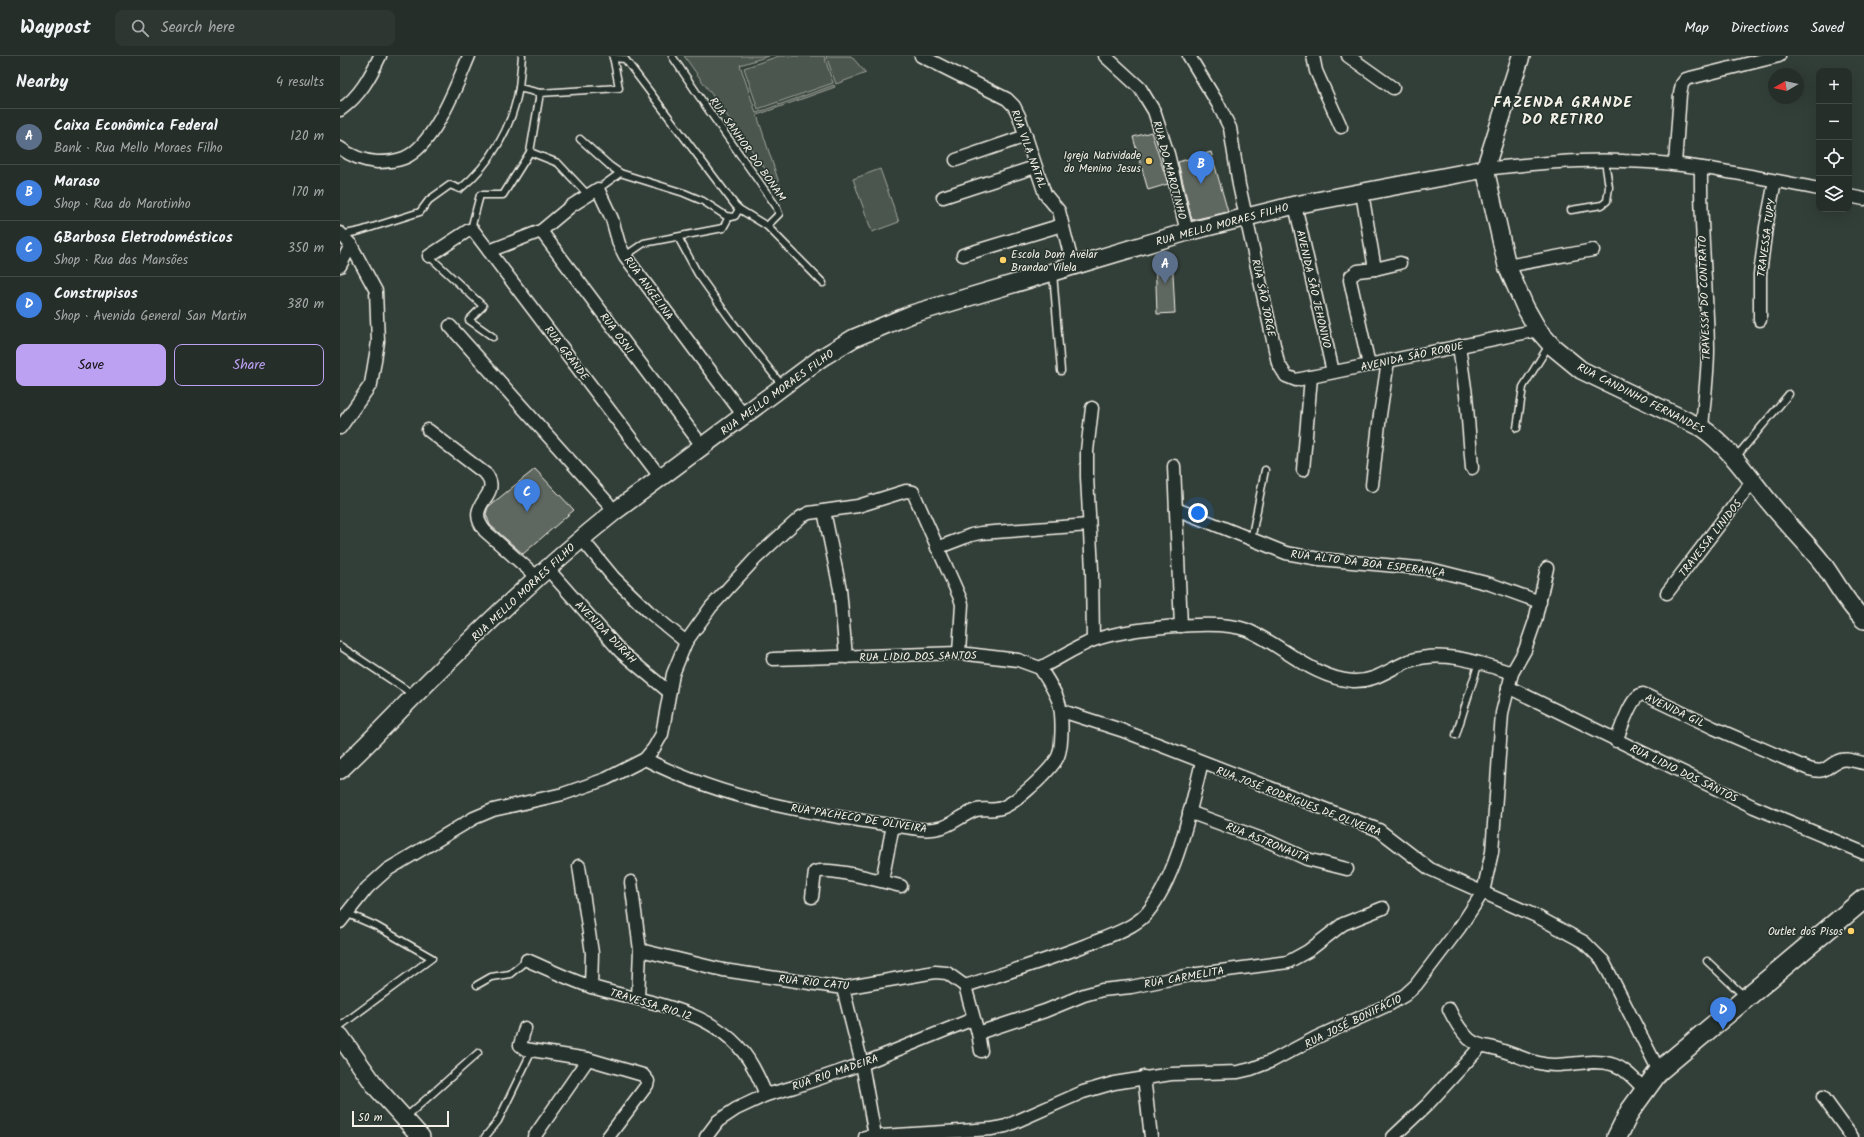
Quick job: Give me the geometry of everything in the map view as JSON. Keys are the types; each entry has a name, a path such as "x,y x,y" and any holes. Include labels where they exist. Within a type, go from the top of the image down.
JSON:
{"main road":[{"path":"1485,169 1521,56"},
{"name":"RUA MELLO MORAES FILHO","path":"340,770 410,692 581,538 661,478 698,441 744,416 780,383 854,338 882,325 938,305 1187,232 1295,206 1485,169"},
{"name":"RUA CANDINHO FERNANDES","path":"1485,169 1507,266 1524,307 1538,330 1550,344 1581,370 1702,428 1716,438 1735,458 1752,482 1813,550 1855,611 1864,620"},
{"path":"1617,1137 1630,1111 1644,1089 1659,1071 1864,899"},
{"path":"340,1036 376,1087 421,1137"}],"street":[{"path":"340,110 352,101 370,78 380,56"},
{"path":"340,148 366,161 386,162 405,158 418,148 438,123 469,56"},
{"name":"RUA VILA NATAL","path":"921,56 1012,102 1017,110 1045,194 1056,207 1072,266"},
{"name":"RUA DO MAROTINHO","path":"1104,56 1140,88 1154,111 1168,154 1187,232"},
{"path":"1189,56 1214,97 1230,128 1239,185 1247,217"},
{"path":"1313,56 1316,71 1341,127"},
{"path":"1348,56 1393,88"},
{"path":"1675,164 1680,94 1682,84 1686,79 1779,56"},
{"path":"956,160 1026,136"},
{"path":"1485,169 1537,163 1605,161 1675,164 1775,180 1816,189"},
{"path":"943,197 1035,167"},
{"name":"TRAVESSA DO CONTRATO","path":"1701,168 1702,240 1708,348 1707,380 1702,428"},
{"name":"TRAVESSA TUPY","path":"1760,320 1760,274 1766,226 1775,180"},
{"path":"489,251 541,231 571,206 593,192"},
{"name":"RUA ANGELINA","path":"593,192 612,219 619,244 625,256 744,416"},
{"path":"1362,192 1375,269"},
{"path":"1852,196 1864,198"},
{"name":"AVENIDA SÃO JEHONIVO","path":"1295,206 1333,372"},
{"name":"RUA SÃO JORGE","path":"1247,217 1278,363 1286,376"},
{"path":"963,255 1062,225"},
{"path":"429,256 471,229"},
{"name":"RUA GRANDE","path":"471,229 661,478"},
{"name":"RUA OSNI","path":"541,231 698,441"},
{"path":"340,428 371,384 378,342 376,291 351,244 341,234"},
{"path":"340,266 351,244"},
{"path":"1507,266 1593,250"},
{"path":"1368,365 1350,280 1351,276 1358,271 1375,269 1400,263"},
{"path":"450,326 607,502 614,512"},
{"name":"AVENIDA SÃO ROQUE","path":"1286,376 1296,380 1538,330"},
{"path":"1459,346 1466,395 1472,468"},
{"path":"1372,485 1388,361"},
{"path":"1303,470 1311,377"},
{"path":"1092,408 1087,451 1092,570 1093,640"},
{"name":"AVENIDA DURAH","path":"428,430 487,475 491,485 490,491 478,510 479,523 485,531 542,573 621,652 669,692"},
{"path":"1174,466 1181,626"},
{"name":"TRAVESSA LINIDOS","path":"1667,593 1752,482"},
{"path":"343,918 367,888 387,870 474,818 493,810 563,794 606,779 645,758 654,748 662,734 673,674 686,642 711,607 782,534 806,514 815,511 858,506 903,491 911,492 962,604 959,653"},
{"name":"RUA ALTO DA BOA ESPERANÇA","path":"1176,509 1207,520 1251,540 1286,553 1319,559 1430,569 1490,584 1540,602"},
{"path":"824,511 840,589 846,656"},
{"path":"936,548 972,534 1089,525"},
{"path":"581,538 614,578 648,611 686,642"},
{"path":"1508,687 1512,673 1525,650 1535,621 1547,568"},
{"path":"1040,668 1093,640 1133,630 1181,626 1216,626 1246,630 1322,673 1353,681 1368,681 1409,661 1435,656 1468,659 1512,673"},
{"name":"RUA LIDIO DOS SANTOS","path":"773,659 959,653 1018,660 1040,668"},
{"name":"RUA PACHECO DE OLIVEIRA","path":"645,758 671,772 757,801 833,816 931,830 939,829 952,824 977,810 1000,808 1021,796 1035,784 1057,760 1062,729 1062,711 1053,690 1040,668"},
{"name":"RUA LIDIO DOS SANTOS","path":"1508,687 1754,807 1864,853"},
{"name":"RUA JOSÉ BONIFÁCIO","path":"870,1136 979,1133 1006,1126 1097,1087 1144,1077 1238,1072 1252,1069 1272,1061 1315,1038 1390,1004 1405,995 1416,985 1460,927 1483,892 1492,852 1499,730 1508,687"},
{"name":"AVENIDA GIL","path":"1616,741 1633,701 1641,694 1714,728 1816,771 1825,771 1839,761 1843,760 1864,763"},
{"name":"RUA JOSÉ RODRIGUES DE OLIVEIRA","path":"1062,711 1121,730 1379,830 1430,869 1536,916 1577,938 1594,951 1603,961 1659,1071"},
{"path":"981,1051 978,1033 965,986 1072,951 1120,931 1147,913 1163,886 1176,859 1202,762"},
{"name":"RUA ASTRONAUTA","path":"1189,812 1270,842 1307,859 1347,869"},
{"path":"882,881 893,825"},
{"path":"579,866 592,953 591,987"},
{"path":"812,896 815,872 821,870 834,871 901,886"},
{"path":"631,882 640,950 638,998"},
{"name":"RUA CARMELITA","path":"978,1033 1102,990 1131,987 1190,975 1288,962 1308,950 1344,924 1383,908"},
{"name":"RUA RIO CATU","path":"640,950 723,970 843,988 936,972 947,973 965,986"},
{"name":"TRAVESSA RIO 12","path":"527,960 591,987 638,998 680,1011 719,1029 734,1042 753,1066 766,1095"},
{"path":"843,988 862,1064 870,1136"},
{"path":"1449,1009 1456,1024 1469,1038 1481,1046 1500,1049 1529,1061 1554,1066 1596,1062 1611,1064 1623,1070 1644,1089"},
{"name":"RUA RIO MADEIRA","path":"706,1137 718,1121 736,1109 766,1095 862,1064 973,1019"},
{"path":"524,1028 520,1045 525,1049 588,1059 644,1075 648,1081 647,1085 608,1137"},
{"path":"1392,1137 1428,1104 1481,1046"},
{"path":"534,1137 588,1059"},
{"path":"1144,1077 1151,1137"},
{"path":"1823,1098 1852,1137"}],"lane":[{"path":"341,234 360,231 420,212 429,200 450,185 460,189 474,178 492,157 516,106 522,56"},
{"name":"RUA SANHOR DO BONAM","path":"672,56 776,206 779,214 767,226"},
{"path":"519,88 540,93 620,88 613,57 625,59 735,205 767,226 824,282"},
{"path":"471,229 480,195 503,195 530,152 540,93"},
{"path":"580,139 620,173 684,192 703,201 729,217 735,216 739,209"},
{"path":"530,152 558,163 593,192 620,173"},
{"path":"1571,210 1593,207 1607,201 1609,187 1605,161"},
{"path":"625,256 644,243 724,228 729,217"},
{"path":"678,237 698,274 730,319 780,383"},
{"path":"429,256 483,306 469,320 493,337"},
{"path":"1053,272 1061,371"},
{"path":"1516,428 1524,387 1550,344"},
{"path":"1735,458 1789,394"},
{"path":"1251,540 1265,470"},
{"path":"340,646 410,692"},
{"path":"1456,735 1479,662"},
{"path":"340,1026 432,958 376,926 343,918"},
{"path":"477,985 491,977 510,974 527,960"},
{"path":"1707,961 1746,998"},
{"path":"405,1118 478,1053"},
{"path":"485,1137 498,1120 529,1057"}],"shaded area":[{"path":"684,56 769,56 740,65 756,113 834,85 835,87 757,115 782,192"},
{"path":"779,56 824,56 833,83 758,109 744,68"},
{"path":"826,56 851,56 866,73 836,84"},
{"path":"880,169 899,222 872,232 853,179"}],"building":[{"name":"Igreja Natividade do Menino Jesus","path":"1151,132 1168,184 1148,190 1133,137"},
{"path":"1211,152 1228,212 1192,220 1178,162"},
{"path":"1155,254 1172,254 1175,313 1157,314"},
{"path":"535,469 574,510 523,554 490,525 486,514 488,507"}],"place":[{"name":"Igreja Natividade do Menino Jesus","path":"1149,161"},
{"name":"Maraso","path":"1201,184"},
{"name":"Escola Dom Avelar Brandao Vilela","path":"1003,260"},
{"name":"Caixa Econômica Federal","path":"1165,284"},
{"name":"GBarbosa Eletrodomésticos","path":"527,512"},
{"name":"Outlet dos Pisos","path":"1851,931"},
{"name":"Construpisos","path":"1723,1030"}],"district":[{"name":"FAZENDA GRANDE DO RETIRO","path":"1563,110"}]}
